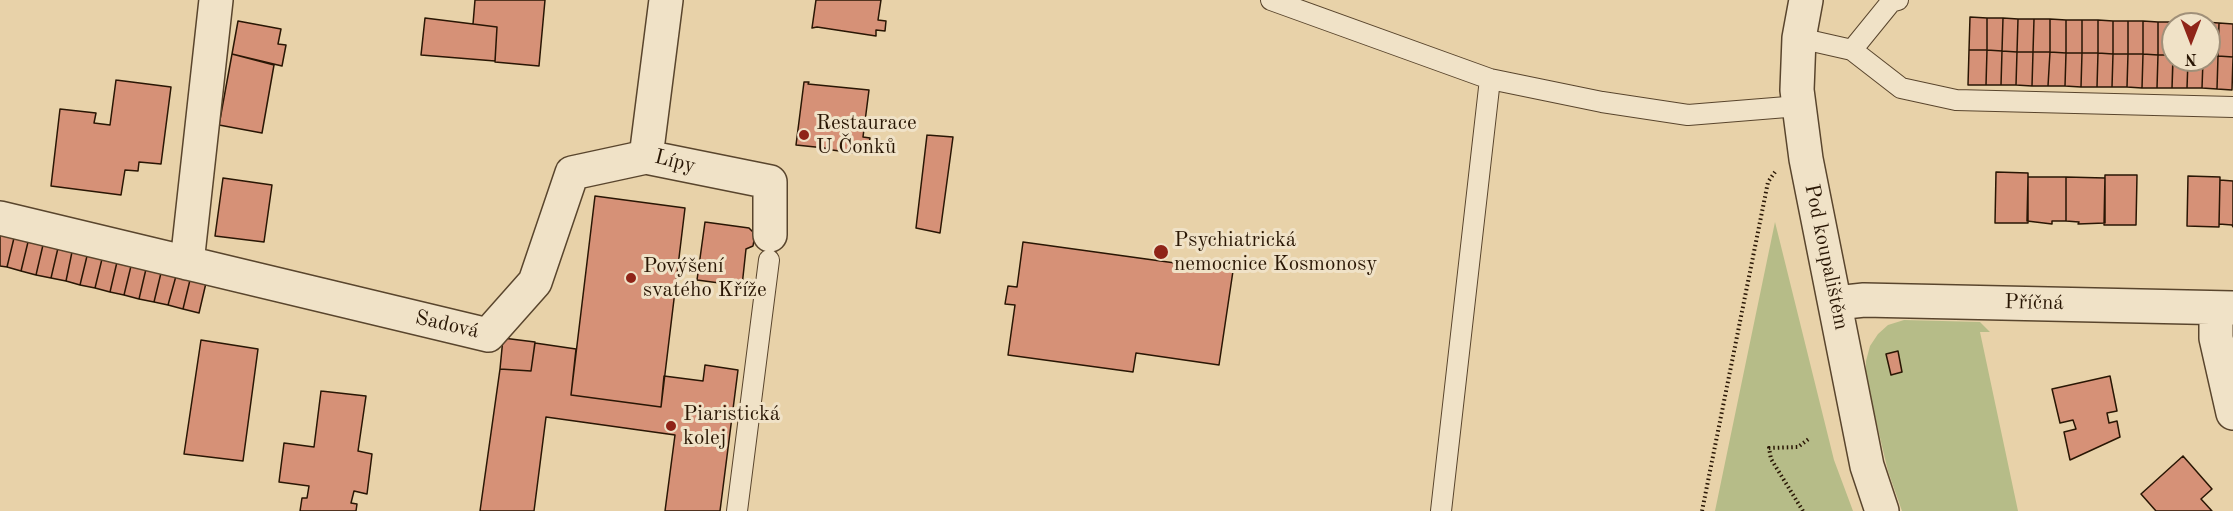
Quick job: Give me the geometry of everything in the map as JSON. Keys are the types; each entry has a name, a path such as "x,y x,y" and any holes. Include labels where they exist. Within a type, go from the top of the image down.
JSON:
{"street":[{"path":"187,263 216,0"},
{"name":"Lípy","path":"666,0 646,157 770,182 769,248"},
{"name":"Pod koupalištěm","path":"1806,0 1799,38 1797,90 1806,159 1868,466 1882,511"},
{"name":"Sadová","path":"0,218 488,335 535,282 572,173 646,157"},
{"name":"Příčná","path":"1836,303 1864,300 2224,308"},
{"path":"2224,308 2216,338 2233,413"}],"lane":[{"path":"1271,0 1490,79 1602,102 1688,115 1799,106"},
{"path":"1852,50 1891,2 1898,0"},
{"path":"1799,38 1852,50 1901,88 1956,100 2233,107"},
{"path":"1441,511 1490,79"},
{"path":"737,511 769,248"}],"path":[{"path":"1702,511 1768,182 1776,170 1806,159"},
{"path":"1803,511 1771,459 1768,448 1798,447 1810,438"}],"green space":[{"path":"1775,222 1834,460 1853,511 1715,511"},
{"path":"1904,320 1980,322 1990,332 1980,332 2018,511 1902,511 1888,471 1866,379 1866,361 1870,346 1878,334 1888,325"}],"building":[{"path":"475,0 545,0 539,66 495,62 497,27 473,24"},
{"path":"816,0 881,0 878,20 886,21 885,31 876,30 876,36 812,28"},
{"path":"1970,17 1987,18 1987,50 1969,50"},
{"path":"425,18 497,27 495,61 421,55"},
{"path":"1987,18 2003,18 2002,51 1987,50"},
{"path":"2003,18 2018,19 2017,52 2002,51"},
{"path":"2018,19 2034,19 2033,52 2017,52"},
{"path":"2034,19 2050,19 2050,52 2033,52"},
{"path":"2050,19 2066,20 2066,53 2050,52"},
{"path":"2066,20 2082,20 2082,53 2066,53"},
{"path":"2082,20 2098,20 2098,53 2082,53"},
{"path":"2098,20 2113,21 2113,54 2098,53"},
{"path":"238,21 281,29 278,44 286,45 282,66 232,54"},
{"path":"2113,21 2128,21 2128,54 2113,54"},
{"path":"2128,21 2143,21 2143,54 2128,54"},
{"path":"2143,21 2158,22 2158,55 2143,54"},
{"path":"2158,22 2161,22 2161,55 2158,55"},
{"path":"2221,23 2233,24 2233,57 2221,56"},
{"path":"1969,50 1987,50 1986,85 1968,85"},
{"path":"1987,50 2002,51 2001,85 1986,85"},
{"path":"2002,51 2017,52 2016,85 2001,85"},
{"path":"2017,52 2033,52 2032,86 2016,85"},
{"path":"2033,52 2050,52 2048,86 2032,86"},
{"path":"2050,52 2066,53 2065,86 2048,86"},
{"path":"2066,53 2082,53 2081,87 2065,86"},
{"path":"2082,53 2098,53 2097,87 2081,87"},
{"path":"2098,53 2113,54 2112,87 2097,87"},
{"path":"232,54 274,65 262,133 219,125"},
{"path":"2113,54 2128,54 2127,87 2112,87"},
{"path":"2128,54 2143,54 2142,88 2127,87"},
{"path":"2143,54 2158,55 2157,88 2142,88"},
{"path":"2158,55 2161,55 2161,72 2172,72 2172,88 2157,88"},
{"path":"2221,56 2233,57 2232,90 2217,89 2218,72 2221,72"},
{"path":"2173,72 2188,72 2187,88 2172,88"},
{"path":"2188,72 2203,72 2202,88 2187,88"},
{"path":"2203,72 2218,72 2217,89 2202,88"},
{"path":"116,80 171,87 161,164 139,162 138,171 125,170 121,195 51,186 60,109 96,113 94,123 110,125"},
{"path":"804,82 869,90 863,137 870,138 868,148 862,148 861,154 796,145"},
{"path":"927,135 953,137 940,233 916,228"},
{"path":"1996,172 2028,173 2028,223 1995,223"},
{"path":"2105,175 2137,175 2136,225 2104,225"},
{"path":"2188,176 2220,177 2219,227 2187,226"},
{"path":"2028,177 2066,177 2066,221 2052,221 2052,224 2027,221"},
{"path":"2066,177 2105,178 2105,223 2078,224 2079,222 2066,221"},
{"path":"223,178 272,185 264,242 215,236"},
{"path":"2220,180 2233,181 2233,227 2219,224"},
{"name":"Povýšení svatého Kříže","path":"595,196 685,208 661,407 571,395"},
{"path":"705,222 749,228 755,234 753,246 746,249 742,286 697,280"},
{"path":"0,235 14,238 7,267 0,266"},
{"path":"14,238 28,242 21,271 7,267"},
{"path":"28,242 43,245 36,275 21,271"},
{"path":"1023,242 1233,271 1219,365 1136,353 1133,372 1008,355 1015,305 1005,304 1008,286 1017,287"},
{"path":"43,245 58,248 51,278 36,275"},
{"path":"58,248 72,252 66,281 51,278"},
{"path":"72,252 87,256 80,285 66,281"},
{"path":"87,256 102,259 95,288 80,285"},
{"path":"102,259 117,262 110,292 95,288"},
{"path":"117,262 131,266 124,295 110,292"},
{"path":"131,266 146,269 139,299 124,295"},
{"path":"146,269 161,273 154,302 139,299"},
{"path":"161,273 176,276 168,305 154,302"},
{"path":"176,276 190,280 183,309 168,305"},
{"path":"190,280 206,283 199,313 183,309"},
{"path":"503,338 535,342 531,371 500,369"},
{"path":"201,340 258,349 243,461 184,454"},
{"name":"Piaristická kolej","path":"535,343 576,349 571,395 661,407 664,376 703,381 705,365 738,370 720,511 665,511 675,435 546,417 534,511 480,511 500,369 531,371"},
{"path":"1898,351 1902,372 1891,375 1886,354"},
{"path":"2110,376 2117,411 2107,413 2109,423 2117,421 2120,437 2070,460 2064,432 2076,429 2073,420 2060,423 2052,389"},
{"path":"321,391 366,396 358,451 372,454 367,494 354,491 351,503 357,504 356,511 300,511 302,498 307,498 309,486 279,482 284,443 314,447"},
{"path":"2183,456 2212,489 2201,499 2212,511 2156,511 2141,494"}],"place":[{"name":"Restaurace U Čonků","path":"804,135"},
{"name":"Psychiatrická nemocnice Kosmonosy","path":"1161,252"},
{"name":"Povýšení svatého Kříže","path":"631,278"},
{"name":"Piaristická kolej","path":"671,426"}]}
